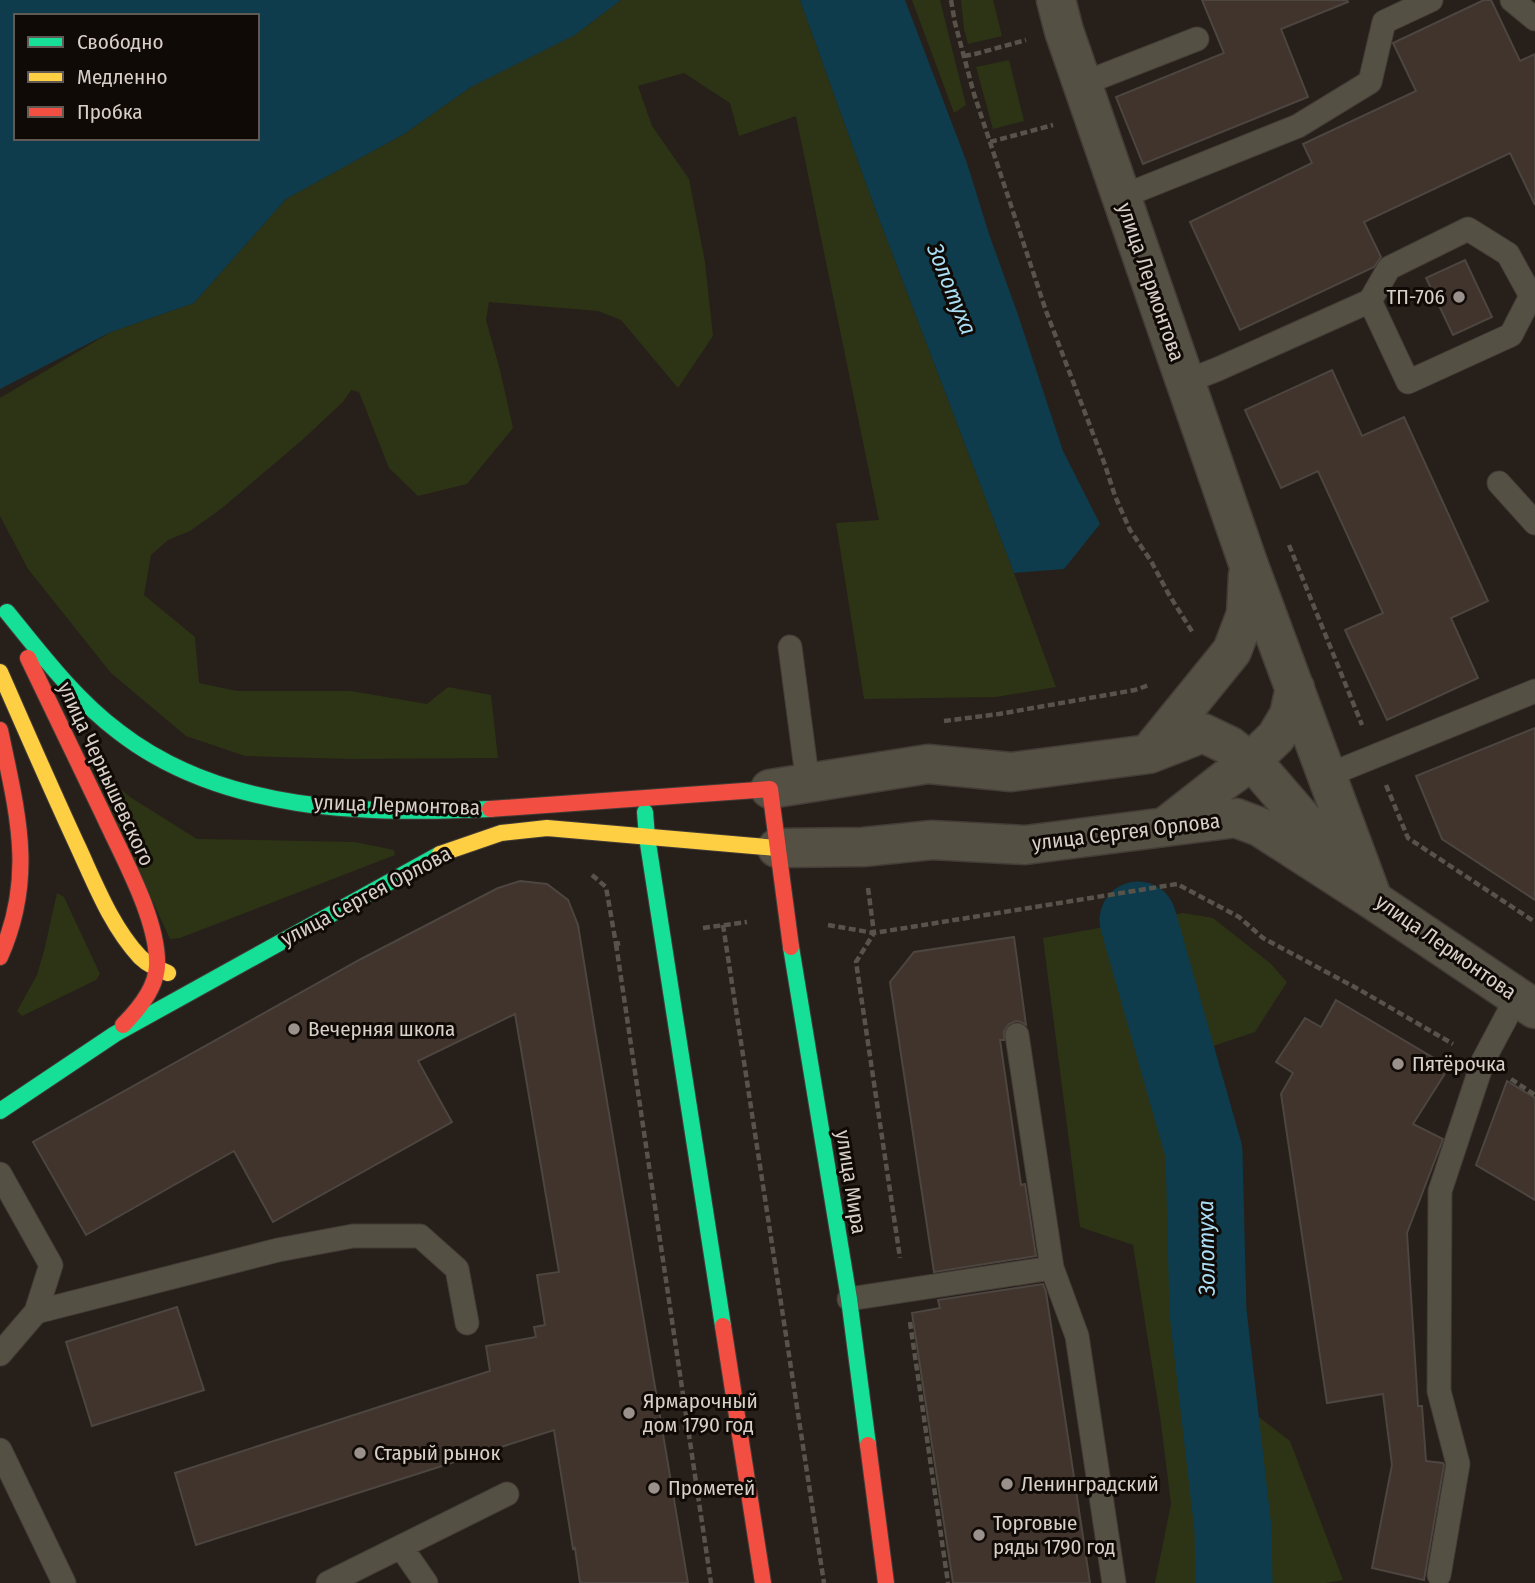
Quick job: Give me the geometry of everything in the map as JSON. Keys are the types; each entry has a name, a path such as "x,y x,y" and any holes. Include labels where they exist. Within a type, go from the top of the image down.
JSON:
{"main road":[{"name":"улица Лермонтова","path":"3,607 49,664 84,701 124,736 162,760 216,784 276,798 345,808 416,811 520,808"},
{"name":"улица Чернышевского","path":"3,607 133,878 156,944 157,969 149,990 137,1012 114,1034"},
{"path":"0,672 100,896 137,954 157,969 183,976 232,969"},
{"path":"0,730 19,826 20,885 13,919 0,957"},
{"path":"445,851 520,808 770,789"},
{"name":"улица Мира","path":"770,789 786,917 849,1298 886,1583"},
{"path":"644,799 647,837 763,1583"},
{"name":"улица Сергея Орлова","path":"0,1111 114,1034 445,851 501,833 547,828 777,848"}],"street":[{"name":"улица Лермонтова","path":"1056,0 1063,31 1248,563 1373,900 1526,1003"},
{"name":"улица Лермонтова","path":"1149,754 1232,651 1246,614 1248,563"},
{"path":"1165,827 1250,762 1276,737 1289,715 1295,688"},
{"path":"770,789 928,764 1011,772 1149,754 1203,733 1230,746 1260,770 1373,900"},
{"path":"1149,754 1168,757 1179,764 1186,774 1188,785 1181,808 1165,827"},
{"name":"улица Сергея Орлова","path":"777,848 932,841 1025,845 1236,818 1260,827 1373,900"}],"lane":[{"path":"1121,197 1298,126 1370,82 1384,22 1431,0"},
{"path":"1513,0 1535,19"},
{"path":"1082,84 1197,39"},
{"path":"1185,382 1370,301 1389,268 1468,229 1508,254 1533,294 1511,335 1408,382 1370,301"},
{"path":"1499,482 1535,523"},
{"path":"790,647 808,784"},
{"path":"1326,776 1535,691"},
{"path":"1439,1575 1458,1464 1439,1391 1440,1191 1483,1061 1526,1003"},
{"path":"1017,1035 1052,1268 1077,1336 1114,1583"},
{"path":"0,1174 51,1265 36,1311 0,1354"},
{"path":"36,1311 278,1250 353,1236 420,1236 457,1269 467,1323"},
{"path":"849,1298 1052,1268"},
{"path":"0,1450 64,1583"},
{"path":"328,1583 507,1494"},
{"path":"401,1547 426,1583"}],"path":[{"path":"951,0 974,94 1046,311 1115,496 1130,530 1168,593"},
{"path":"964,55 1027,40"},
{"path":"990,142 1054,125"},
{"path":"1286,538 1408,838 1535,922"},
{"path":"944,721 1135,690"},
{"path":"1037,907 1177,884 1239,917 1263,937 1483,1061 1535,1095"},
{"path":"723,925 824,1583"},
{"path":"617,944 711,1583"},
{"path":"662,1430 688,1427"}],"green space":[{"path":"621,0 800,0 876,211 1056,687 996,697 864,699 836,523 879,520 796,116 739,136 730,103 684,73 638,86 652,126 689,179 705,262 713,336 678,388 621,320 598,311 489,302 486,320 513,428 467,484 418,496 389,468 359,392 351,390 343,402 301,441 221,509 190,531 168,540 151,555 144,595 195,637 199,683 237,691 351,691 427,704 448,687 491,695 498,758 349,759 245,756 186,736 111,673 28,569 0,516 0,398 111,332 194,303 286,199 404,134 471,87 575,35"},
{"path":"912,0 940,0 966,105 954,113"},
{"path":"961,0 993,0 1002,36 968,44"},
{"path":"1009,60 1024,121 993,129 976,67"},
{"path":"88,760 130,797 197,839 355,842 394,850 395,855 180,938 170,939"},
{"path":"57,893 64,897 100,974 96,980 22,1016 17,1011 37,975"},
{"path":"1183,913 1213,918 1270,963 1287,982 1255,1032 1213,1046 1213,1113 1227,1201 1251,1411 1290,1441 1343,1580 1326,1583 1155,1583 1171,1504 1133,1245 1080,1227 1043,938"}],"water":[{"path":"0,0 621,0 575,35 471,87 404,134 286,199 194,303 111,332 0,389"},
{"path":"800,0 905,0 967,163 1063,451 1100,524 1064,569 1014,573 876,211"}],"building":[{"path":"1202,0 1348,2 1281,29 1308,97 1143,164 1116,97 1224,53"},
{"path":"1484,0 1491,0 1520,61 1535,54 1535,205 1510,153 1364,222 1381,257 1374,267 1240,330 1190,222 1312,163 1303,144 1416,91 1393,43"},
{"name":"ТП-706","path":"1465,260 1492,317 1453,335 1426,278"},
{"path":"1332,370 1362,436 1404,417 1488,601 1451,618 1478,678 1387,720 1345,630 1383,613 1318,471 1281,488 1245,410"},
{"path":"1535,728 1535,900 1442,839 1416,776"},
{"path":"520,881 547,884 568,900 578,925 688,1583 580,1583 554,1430 196,1545 175,1473 490,1371 486,1346 536,1337 534,1327 545,1325 537,1275 559,1272 515,1014 418,1061 452,1122 273,1222 234,1151 86,1235 33,1142 361,959 498,888"},
{"path":"1014,937 1026,1025 1016,1021 1009,1024 1004,1031 1004,1040 1000,1040 1021,1185 1025,1184 1036,1256 934,1272 890,982 914,952"},
{"path":"1336,1000 1449,1067 1413,1124 1443,1139 1407,1233 1418,1406 1422,1406 1426,1461 1444,1465 1424,1580 1372,1568 1392,1465 1383,1394 1327,1403 1281,1094 1293,1073 1276,1062 1305,1018 1321,1027"},
{"path":"1507,1081 1535,1098 1535,1200 1476,1165"},
{"name":"Ленинградский","path":"1043,1284 1090,1583 953,1583 912,1313 940,1308 938,1300"},
{"path":"177,1307 204,1390 92,1426 66,1342"}],"waterway":[{"name":"Золотуха","path":"1138,920 1204,1152 1208,1312 1233,1529 1234,1583"}],"traffic: fast":[{"path":"7,612 59,675 103,719 159,759 203,779 249,793 297,803 394,811 490,809"},
{"path":"645,812 723,1326"},
{"path":"0,1111 115,1034 440,854"},
{"path":"791,947 849,1299 868,1445"}],"traffic: slow":[{"path":"0,672 105,906 140,957 168,973"},
{"path":"440,854 501,833 547,828 777,848"}],"traffic: jam":[{"path":"28,658 128,867 152,928 156,948 156,975 145,998 123,1025"},
{"path":"0,730 20,844 18,899 0,957"},
{"path":"490,809 770,789 791,947"},
{"path":"723,1326 763,1583"},
{"path":"868,1445 886,1583"}],"place":[{"name":"ТП-706","path":"1459,297"},
{"name":"Вечерняя школа","path":"294,1029"},
{"name":"Пятёрочка","path":"1398,1064"},
{"name":"Ярмарочный дом 1790 год","path":"629,1413"},
{"name":"Старый рынок","path":"360,1453"},
{"name":"Ленинградский","path":"1007,1484"},
{"name":"Прометей","path":"654,1488"},
{"name":"Торговые ряды 1790 год","path":"979,1535"}]}
